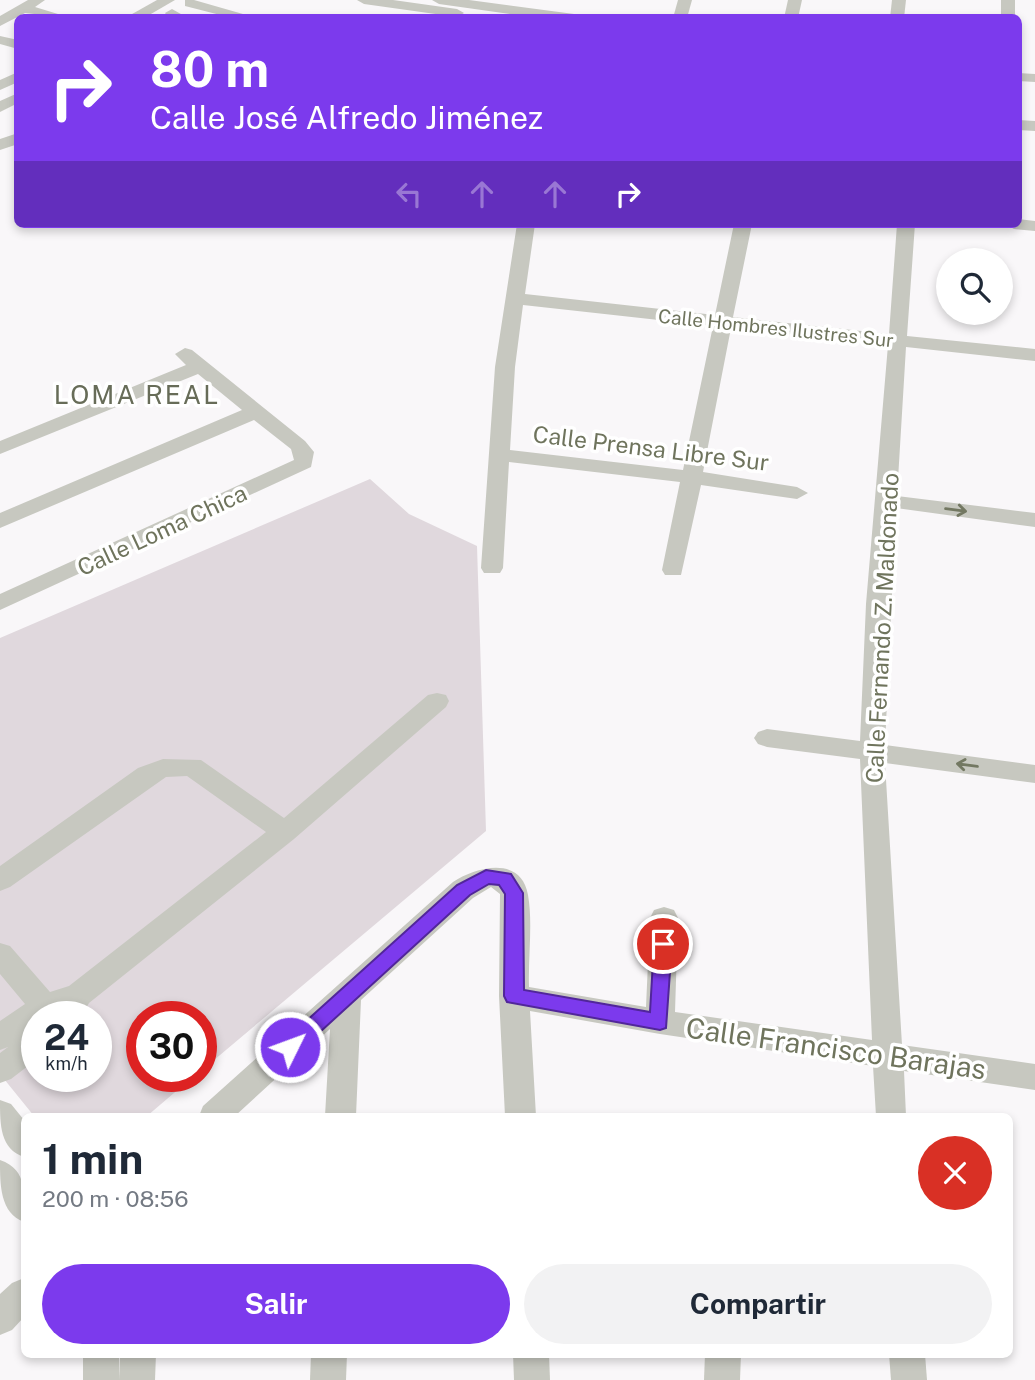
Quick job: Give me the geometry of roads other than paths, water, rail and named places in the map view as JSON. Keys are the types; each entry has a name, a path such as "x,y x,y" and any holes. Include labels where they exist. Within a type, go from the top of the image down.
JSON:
{"street":[{"path":"14,14 38,0"},
{"path":"144,0 169,10"},
{"path":"364,0 464,14"},
{"path":"439,0 551,14"},
{"path":"150,14 193,1 237,14"},
{"path":"23,9 46,14"},
{"path":"492,568 505,367 526,228"},
{"path":"673,570 742,228"},
{"name":"Calle Fernando Z. Maldonado","path":"891,1113 872,752 878,604 888,501 896,342 906,228"},
{"name":"Calle Hombres Ilustres Sur","path":"517,299 1035,355"},
{"path":"0,448 193,360 257,411 0,521"},
{"name":"Calle Loma Chica","path":"0,603 297,468 306,458 298,445 257,411"},
{"name":"Calle Prensa Libre Sur","path":"499,456 693,477 797,493"},
{"path":"888,501 1035,520"},
{"path":"70,1001 285,832 436,701"},
{"path":"767,738 1035,775"},
{"path":"0,880 147,775 177,765 192,767 285,832"},
{"path":"218,1113 463,890 476,880 496,876 505,879 514,893 514,996 520,1113"},
{"path":"660,1022 664,918"},
{"path":"0,954 51,1001"},
{"path":"341,1113 347,995"},
{"name":"Calle Francisco Barajas","path":"514,996 660,1022 1035,1077"},
{"path":"0,1037 21,1027"},
{"path":"0,1070 21,1054"},
{"path":"0,1114 21,1139"},
{"path":"0,1174 21,1203"},
{"path":"0,1318 21,1297"},
{"path":"101,1358 101,1380"},
{"path":"137,1380 138,1358"},
{"path":"328,1380 329,1358"},
{"path":"531,1358 532,1380"},
{"path":"722,1380 723,1358"},
{"path":"907,1358 909,1380"}],"district":[{"name":"LOMA REAL","path":"137,394"}]}
